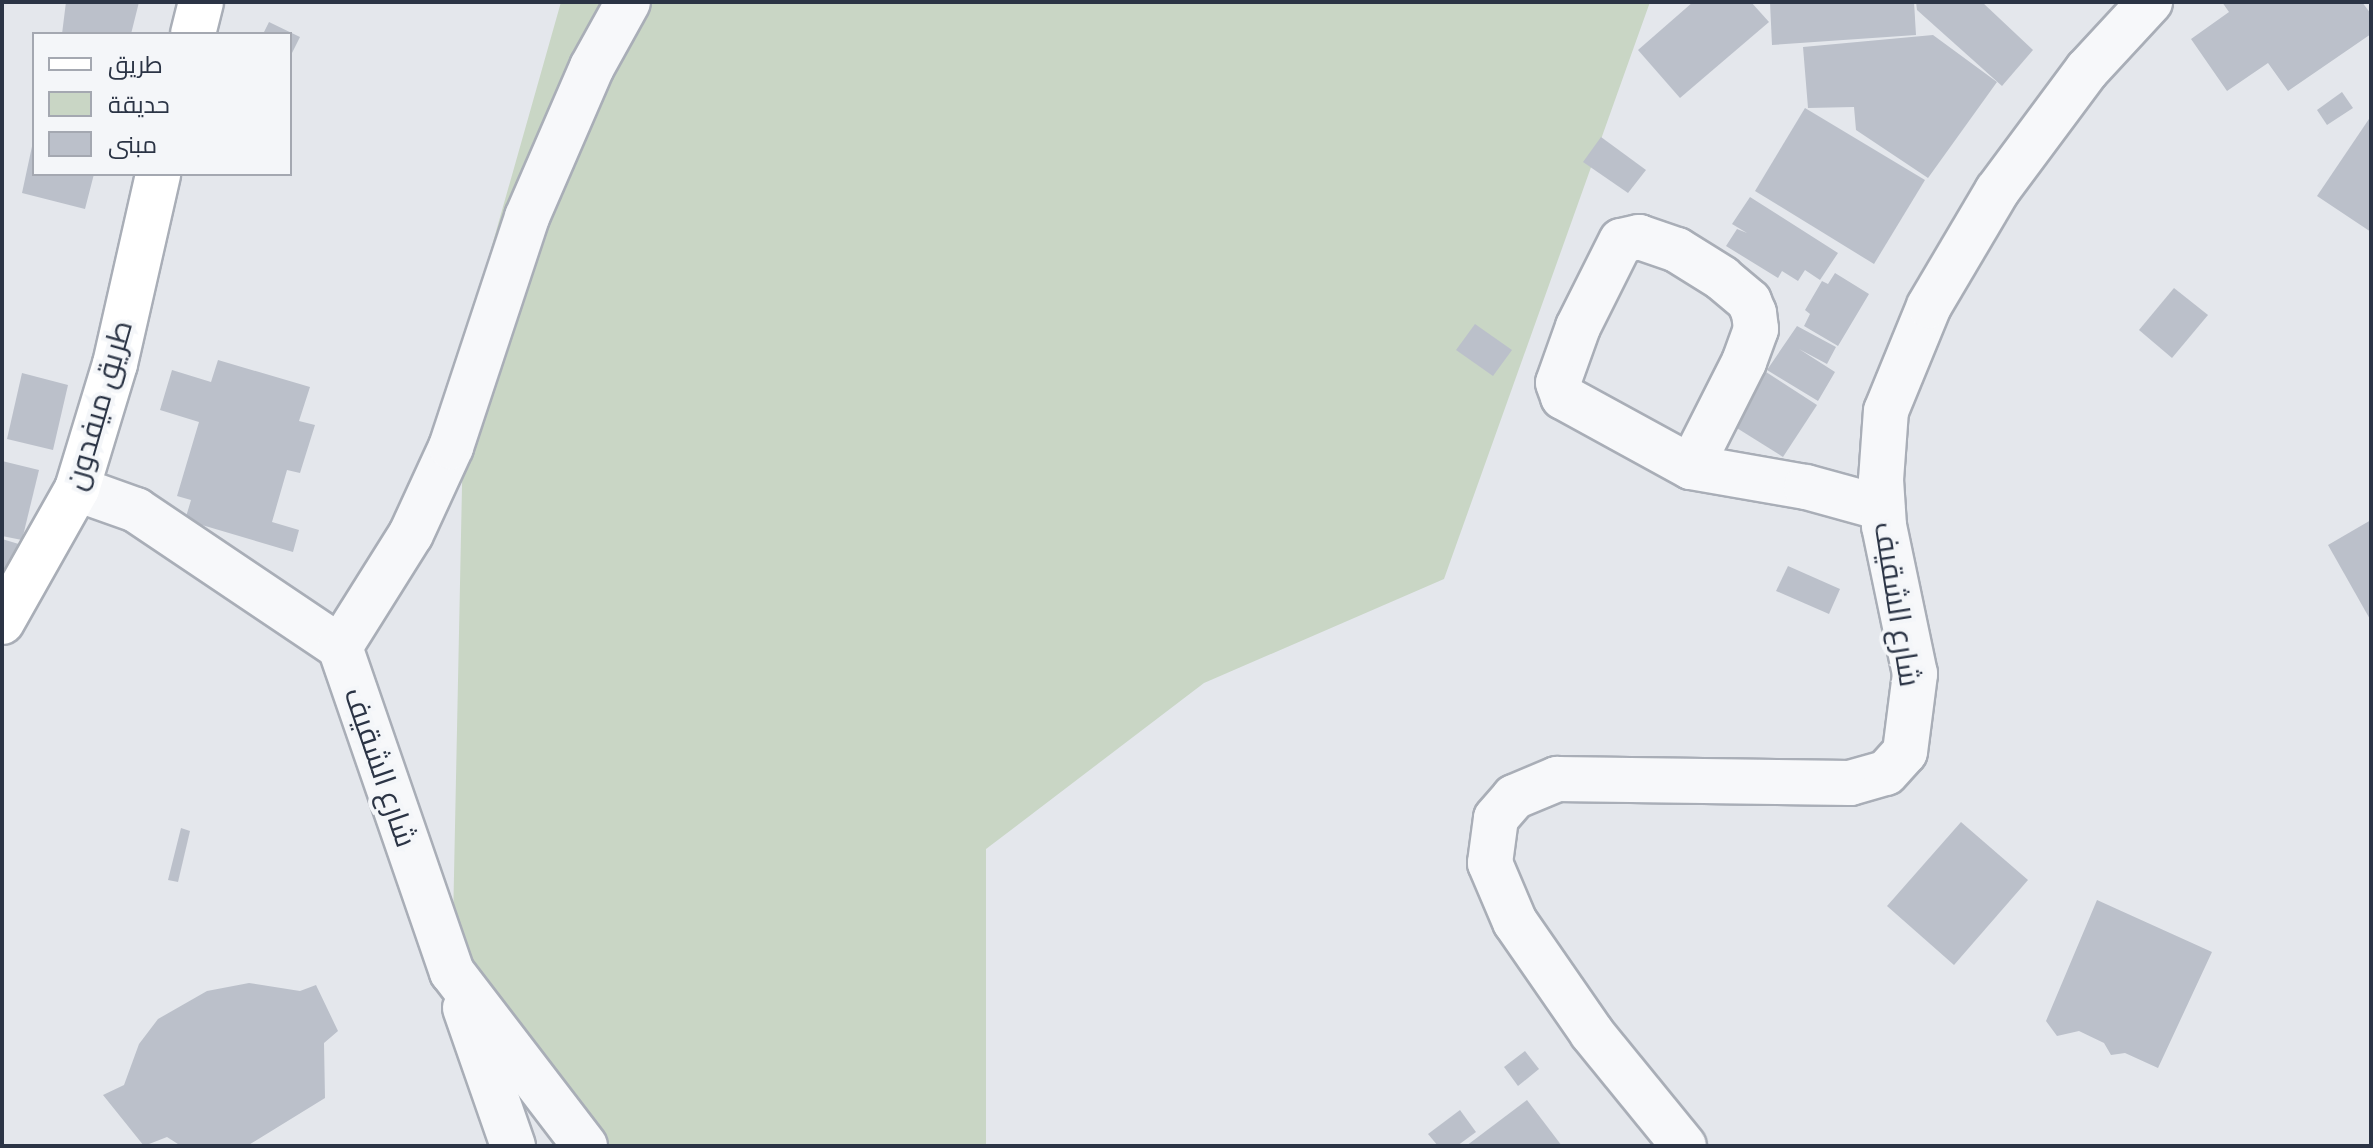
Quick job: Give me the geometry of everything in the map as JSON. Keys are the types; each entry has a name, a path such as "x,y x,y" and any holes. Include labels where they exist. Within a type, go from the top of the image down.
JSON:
{"main road":[{"path":"194,32 201,2"},
{"name":"طريق ميفدون","path":"2,622 77,489 115,364 158,176"}],"street":[{"path":"340,647 411,534 451,447 527,217 592,67 628,2"},
{"name":"شارع الشقيف","path":"1684,1146 1592,1033 1515,922 1490,863 1490,835 1496,818 1514,797 1557,779 1850,783 1886,773 1905,752 1915,674 1882,508 1886,411 1936,292 2041,127 2150,2"},
{"path":"1691,467 1744,362 1756,329 1754,313 1749,301 1722,278 1677,250 1650,239 1621,241 1578,327 1559,390 1691,467 1806,487 1882,508"},
{"name":"شارع الشقيف","path":"77,489 136,510 340,647 452,972 585,1146"},
{"path":"452,972 513,1146"}],"green space":[{"path":"561,2 1650,2 1444,579 1204,683 986,849 986,1146 599,1146 452,972 465,341"}],"building":[{"path":"66,2 139,2 132,32 62,32"},
{"path":"1693,2 1751,2 1769,22 1680,98 1638,50"},
{"path":"1770,2 1914,2 1916,35 1772,45"},
{"path":"1916,2 1982,2 2033,50 2002,86 1917,10"},
{"path":"2222,2 2362,2 2371,14 2371,34 2288,91 2268,63 2227,91 2191,39 2229,12"},
{"path":"269,22 290,32 264,32"},
{"path":"292,33 300,37 292,53"},
{"path":"1933,35 1997,82 1928,178 1856,130 1854,107 1808,108 1803,47"},
{"path":"2342,92 2353,108 2327,125 2317,110"},
{"path":"1805,108 1925,180 1874,264 1755,191"},
{"path":"2371,116 2371,232 2317,196"},
{"path":"1601,137 1646,170 1628,193 1583,162"},
{"path":"32,146 32,176 93,176 85,209 22,193"},
{"path":"1750,197 1838,253 1820,280 1805,270 1798,281 1782,271 1778,278 1726,246 1737,229 1747,233 1732,224"},
{"path":"1835,273 1869,294 1838,346 1804,326 1810,314 1805,310 1822,281 1828,284"},
{"path":"2174,288 2208,315 2172,358 2139,330"},
{"path":"1475,324 1512,350 1493,376 1456,350"},
{"path":"1797,326 1836,347 1827,364 1799,349 1835,372 1818,401 1767,370"},
{"path":"218,360 310,387 299,421 315,425 300,473 287,470 272,522 299,530 293,552 185,520 191,500 177,496 199,422 160,410 172,370 211,382"},
{"path":"1766,372 1817,405 1783,457 1732,425"},
{"path":"22,373 68,385 53,450 7,439"},
{"path":"2,461 39,470 22,540 2,536"},
{"path":"2371,520 2371,621 2328,545"},
{"path":"2,539 22,545 2,580"},
{"path":"1788,566 1840,589 1829,614 1776,591"},
{"path":"1961,822 2028,880 1954,965 1887,906"},
{"path":"181,828 190,831 178,882 168,880"},
{"path":"2097,900 2212,952 2158,1068 2125,1053 2111,1055 2104,1043 2079,1031 2057,1036 2046,1021"},
{"path":"249,983 300,991 316,985 338,1031 324,1043 325,1098 247,1146 181,1146 167,1137 144,1146 103,1095 124,1085 139,1044 158,1019 207,991"},
{"path":"1525,1051 1539,1069 1518,1086 1504,1067"},
{"path":"1527,1100 1562,1146 1466,1146"},
{"path":"1460,1110 1476,1132 1457,1146 1438,1146 1428,1134"}]}
